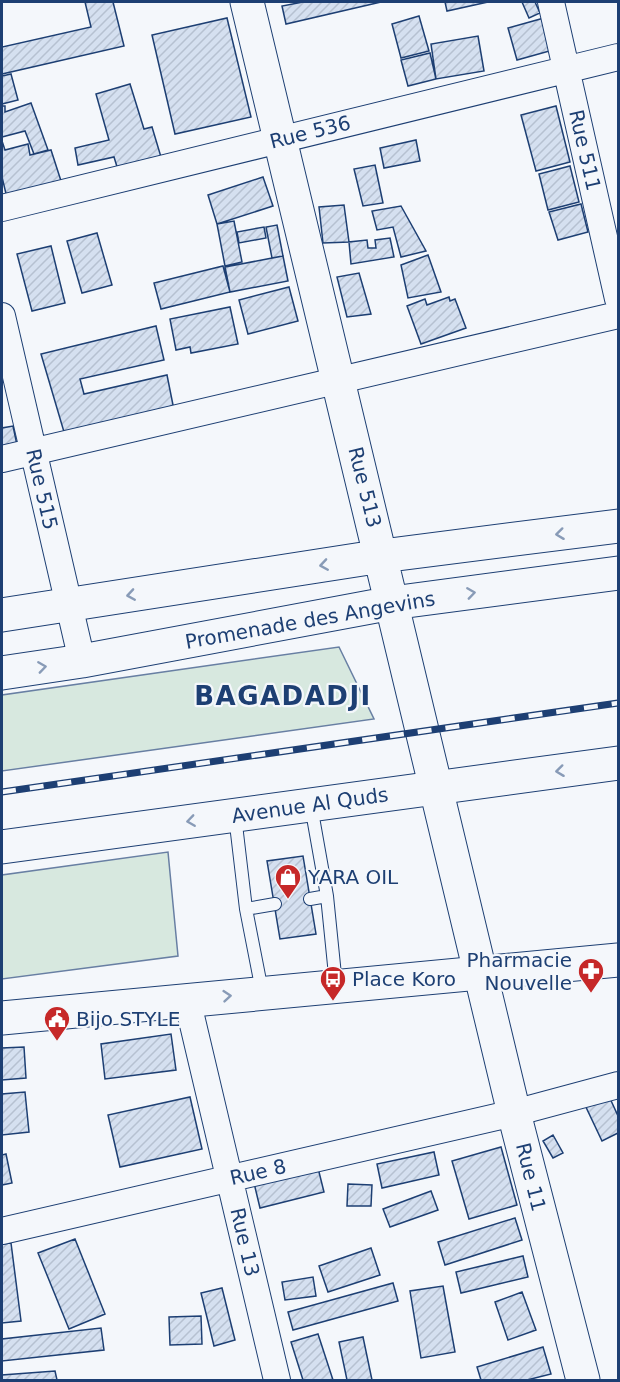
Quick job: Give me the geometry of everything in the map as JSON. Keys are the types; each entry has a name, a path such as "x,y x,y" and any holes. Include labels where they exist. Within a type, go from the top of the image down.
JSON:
{"street":[{"name":"Rue 513","path":"247,2 481,972"},
{"name":"Rue 511","path":"551,2 618,299"},
{"name":"Rue 536","path":"2,208 618,57"},
{"path":"2,459 618,315"},
{"name":"Rue 515","path":"2,316 81,661"},
{"path":"2,615 382,556 618,526"},
{"name":"Promenade des Angevins","path":"2,673 81,661 392,603 618,573"},
{"name":"Avenue Al Quds","path":"2,847 436,788 618,766"},
{"path":"2,1018 618,960"},
{"name":"Rue 11","path":"481,972 514,1113 583,1380"},
{"name":"Rue 13","path":"187,999 277,1380"},
{"name":"Rue 8","path":"2,1231 514,1113 618,1085"}],"lane":[{"path":"311,805 327,896 336,986"},
{"path":"235,815 246,909 262,992"},
{"path":"310,899 327,896"},
{"path":"246,909 275,904"}],"shaded area":[{"path":"339,647 374,719 2,771 2,695"},
{"path":"168,852 178,956 2,979 2,875"}],"building":[{"path":"85,2 113,2 124,46 2,74 2,47 91,27"},
{"path":"303,2 381,2 286,24 282,6"},
{"path":"445,2 488,2 447,11"},
{"path":"522,2 535,2 540,13 529,18"},
{"path":"419,16 429,51 401,58 392,24"},
{"path":"227,18 251,117 175,134 152,35"},
{"path":"544,18 553,50 517,60 508,28"},
{"path":"478,36 484,71 436,79 431,44"},
{"path":"430,53 436,79 408,86 401,60"},
{"path":"11,74 18,100 2,104 2,76"},
{"path":"130,84 144,129 152,127 161,157 118,170 114,157 78,165 75,148 109,140 96,94"},
{"path":"31,103 48,150 34,154 25,131 2,137 2,106 5,106 5,112"},
{"path":"556,106 570,162 536,171 521,115"},
{"path":"416,140 420,161 384,168 380,148"},
{"path":"2,141 5,150 28,144 30,155 51,150 62,184 7,198 2,177"},
{"path":"375,165 383,203 363,206 354,169"},
{"path":"570,166 579,202 548,210 539,174"},
{"path":"263,177 273,206 217,224 208,195"},
{"path":"581,204 588,232 558,240 549,212"},
{"path":"344,205 349,242 323,243 319,207"},
{"path":"401,206 426,251 401,257 393,227 377,230 372,211"},
{"path":"234,221 242,262 225,266 217,224"},
{"path":"277,225 283,256 272,258 266,227"},
{"path":"264,227 266,238 239,243 237,232"},
{"path":"97,233 112,285 82,293 67,241"},
{"path":"390,238 394,257 351,264 349,242 367,240 368,248 376,248 375,240"},
{"path":"51,246 65,303 32,311 17,254"},
{"path":"428,255 441,292 408,298 401,265"},
{"path":"283,256 288,281 230,292 225,267"},
{"path":"223,266 230,292 161,309 154,283"},
{"path":"359,273 371,314 347,317 337,277"},
{"path":"289,287 298,321 248,334 239,300"},
{"path":"449,297 450,301 455,299 466,328 421,344 407,306 425,299 427,305"},
{"path":"230,307 238,344 191,353 190,347 176,350 170,319"},
{"path":"156,326 164,360 80,379 84,394 167,375 174,410 69,435 66,431 64,432 41,354"},
{"path":"13,426 17,445 2,449 2,428"},
{"path":"303,856 316,934 280,939 267,861"},
{"path":"171,1034 176,1070 105,1079 101,1044"},
{"path":"24,1047 26,1078 2,1080 2,1048"},
{"path":"25,1092 29,1132 2,1135 2,1094"},
{"path":"608,1094 618,1116 618,1133 602,1141 585,1105"},
{"path":"190,1097 202,1149 120,1167 108,1115"},
{"path":"553,1135 563,1153 553,1158 543,1141"},
{"path":"501,1147 517,1205 469,1219 452,1161"},
{"path":"434,1152 439,1175 382,1188 377,1164"},
{"path":"6,1154 12,1183 2,1185 2,1155"},
{"path":"318,1168 324,1192 260,1208 254,1183"},
{"path":"348,1184 372,1185 371,1206 347,1206"},
{"path":"431,1191 438,1210 390,1227 383,1209"},
{"path":"515,1218 522,1240 445,1265 438,1242"},
{"path":"75,1239 105,1314 69,1329 38,1253"},
{"path":"11,1243 21,1321 2,1323 2,1244"},
{"path":"371,1248 380,1275 328,1292 319,1266"},
{"path":"523,1256 528,1277 461,1293 456,1272"},
{"path":"313,1277 316,1296 285,1300 282,1282"},
{"path":"393,1283 398,1301 293,1330 288,1312"},
{"path":"443,1286 455,1352 421,1358 410,1291"},
{"path":"222,1288 235,1340 214,1346 201,1293"},
{"path":"522,1292 536,1330 508,1340 495,1302"},
{"path":"201,1316 202,1344 170,1345 169,1317"},
{"path":"101,1328 104,1350 2,1361 2,1339"},
{"path":"318,1334 333,1380 303,1380 291,1342"},
{"path":"363,1337 372,1380 347,1380 339,1342"},
{"path":"543,1347 551,1374 527,1380 481,1380 477,1367"},
{"path":"55,1371 57,1380 2,1380 2,1375"}],"railway":[{"path":"2,792 618,703"}],"place":[{"name":"YARA OIL","path":"288,900"},
{"name":"Pharmacie Nouvelle","path":"591,994"},
{"name":"Place Koro","path":"333,1002"},
{"name":"Bijo STYLE","path":"57,1042"}],"district":[{"name":"BAGADADJI","path":"283,696"}]}
